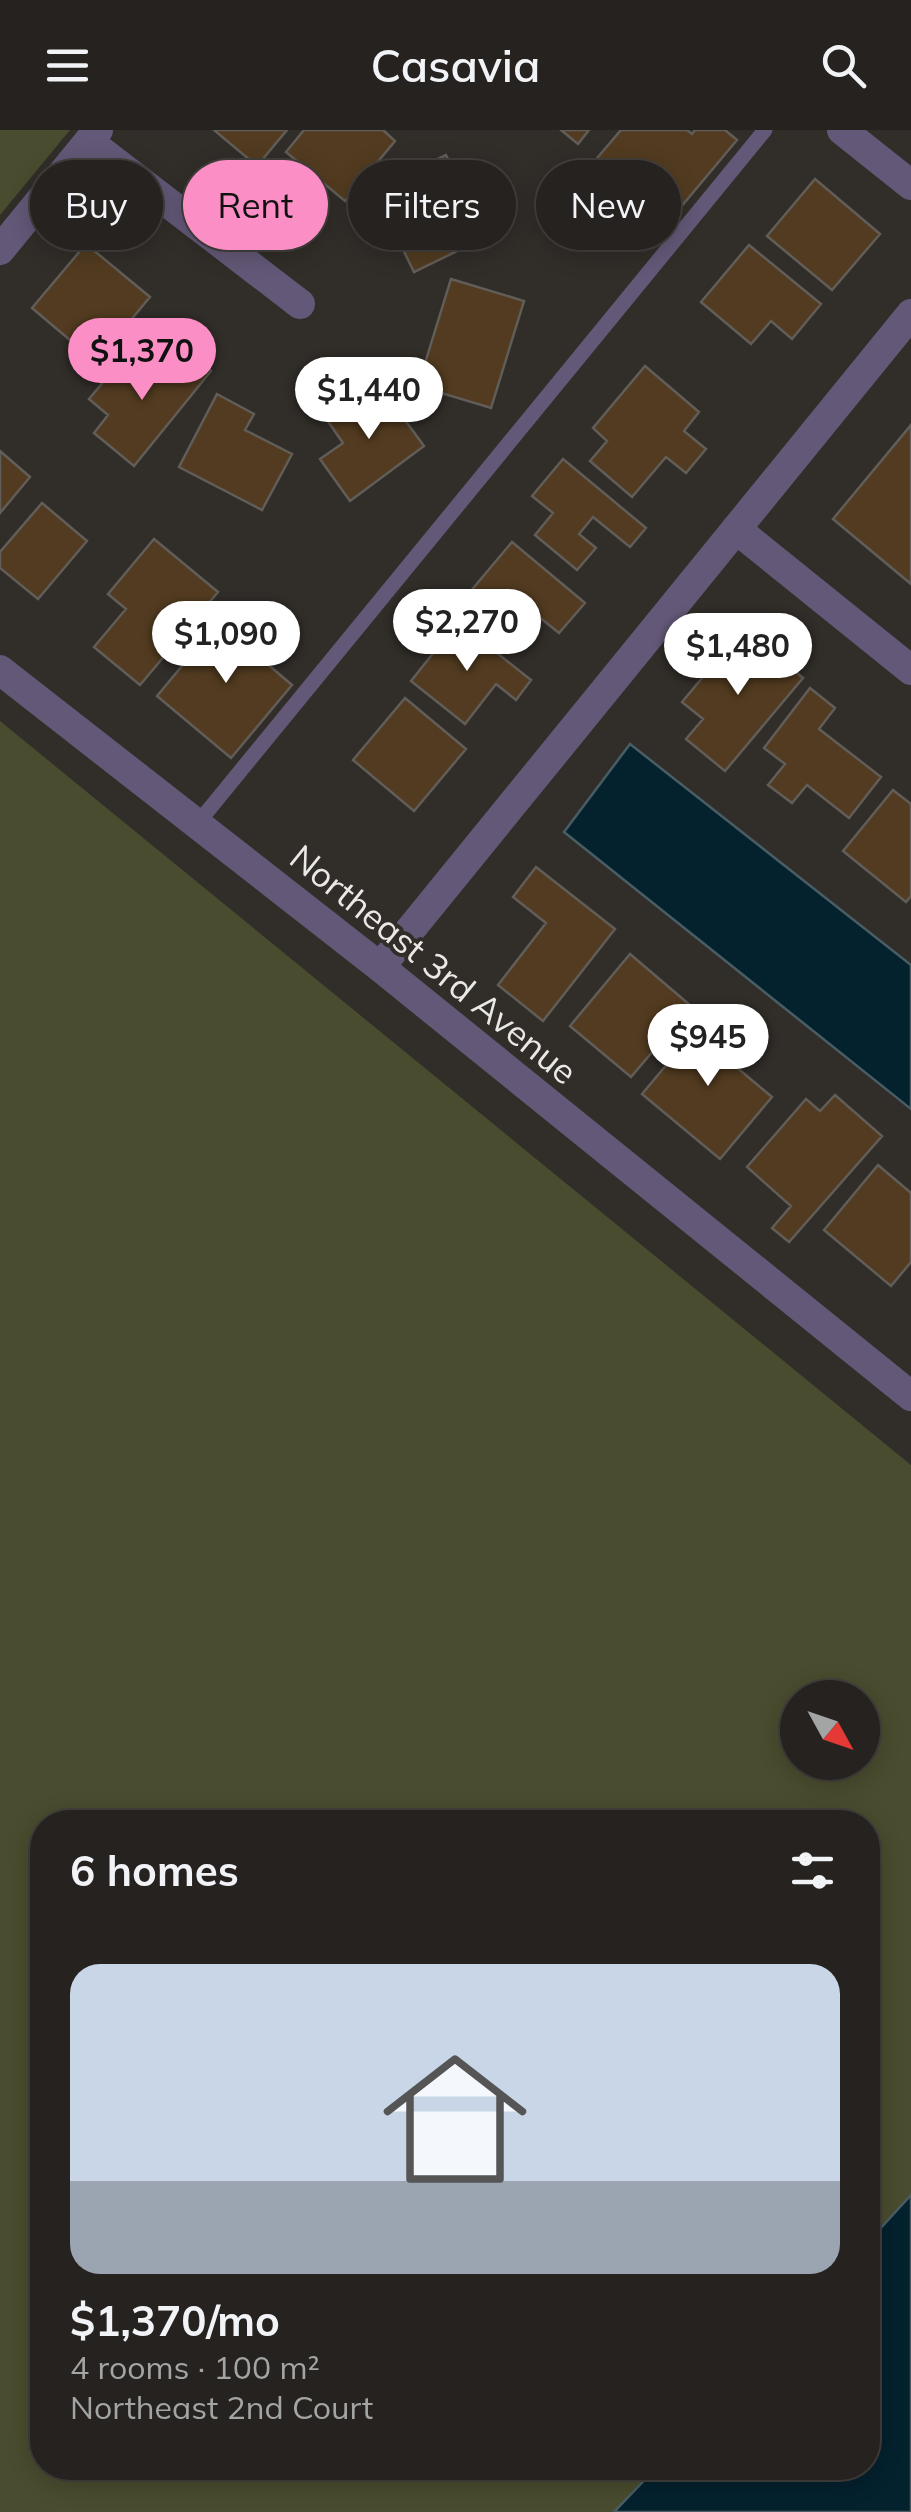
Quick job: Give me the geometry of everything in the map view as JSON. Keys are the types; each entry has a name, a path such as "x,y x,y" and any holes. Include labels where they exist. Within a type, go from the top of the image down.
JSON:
{"street":[{"path":"842,130 911,185"},
{"path":"0,250 93,136 300,304"},
{"path":"380,968 911,314"},
{"path":"736,529 911,670"},
{"name":"Northeast 3rd Avenue","path":"0,670 380,968 911,1396"}],"lane":[{"path":"197,824 765,130"}],"green space":[{"path":"0,130 70,130 45,160 30,160 30,179 0,215"},
{"path":"0,721 911,1465 911,2195 880,2229 880,1810 30,1810 30,2480 645,2480 614,2512 0,2512"}],"water":[{"path":"630,744 911,965 911,1109 564,832"},
{"path":"911,2195 911,2512 614,2512 645,2480 880,2480 880,2229"}],"building":[{"path":"214,130 287,130 262,160 250,160"},
{"path":"304,130 383,130 395,141 379,160 348,160 345,201 328,187 328,160 296,160 286,152"},
{"path":"561,130 589,130 578,144"},
{"path":"621,130 687,130 692,134 695,130 725,130 737,140 681,207 681,160 595,160"},
{"path":"815,179 880,234 832,290 767,236"},
{"path":"749,245 821,304 792,339 771,321 751,344 701,302"},
{"path":"81,250 93,250 150,297 96,362 32,308"},
{"path":"403,250 459,250 414,272"},
{"path":"451,279 524,301 491,408 418,386"},
{"path":"130,350 170,382 192,355 211,371 134,466 94,433 108,415 89,399"},
{"path":"645,366 699,412 684,431 706,449 686,473 666,457 632,497 590,461 607,441 593,428"},
{"path":"377,382 424,446 350,501 320,459 343,443 327,420"},
{"path":"217,394 254,414 245,430 292,454 262,510 179,467"},
{"path":"911,425 911,584 833,519"},
{"path":"0,451 30,477 0,513"},
{"path":"563,459 646,528 630,547 593,517 579,534 596,548 577,570 535,535 553,513 532,496"},
{"path":"42,503 87,541 38,599 0,568 0,552"},
{"path":"154,539 218,592 140,685 94,647 126,609 108,594"},
{"path":"512,542 585,603 559,633 538,616 516,643 464,599"},
{"path":"226,613 273,652 265,662 292,685 231,758 157,696"},
{"path":"458,622 531,680 516,700 496,684 465,724 411,681"},
{"path":"744,628 803,678 725,771 686,739 703,719 682,702"},
{"path":"810,688 835,708 819,729 881,777 849,818 807,785 792,803 768,785 785,764 764,748"},
{"path":"405,698 466,749 414,811 353,760"},
{"path":"893,790 911,804 911,896 906,902 843,851"},
{"path":"536,867 615,929 543,1021 498,985 546,923 513,897"},
{"path":"630,954 691,1006 631,1077 570,1026"},
{"path":"710,1013 744,1042 728,1060 772,1097 720,1159 642,1094"},
{"path":"835,1095 882,1136 789,1242 772,1228 791,1206 747,1167 806,1099 820,1111"},
{"path":"878,1165 911,1193 911,1262 891,1286 824,1230"}]}
